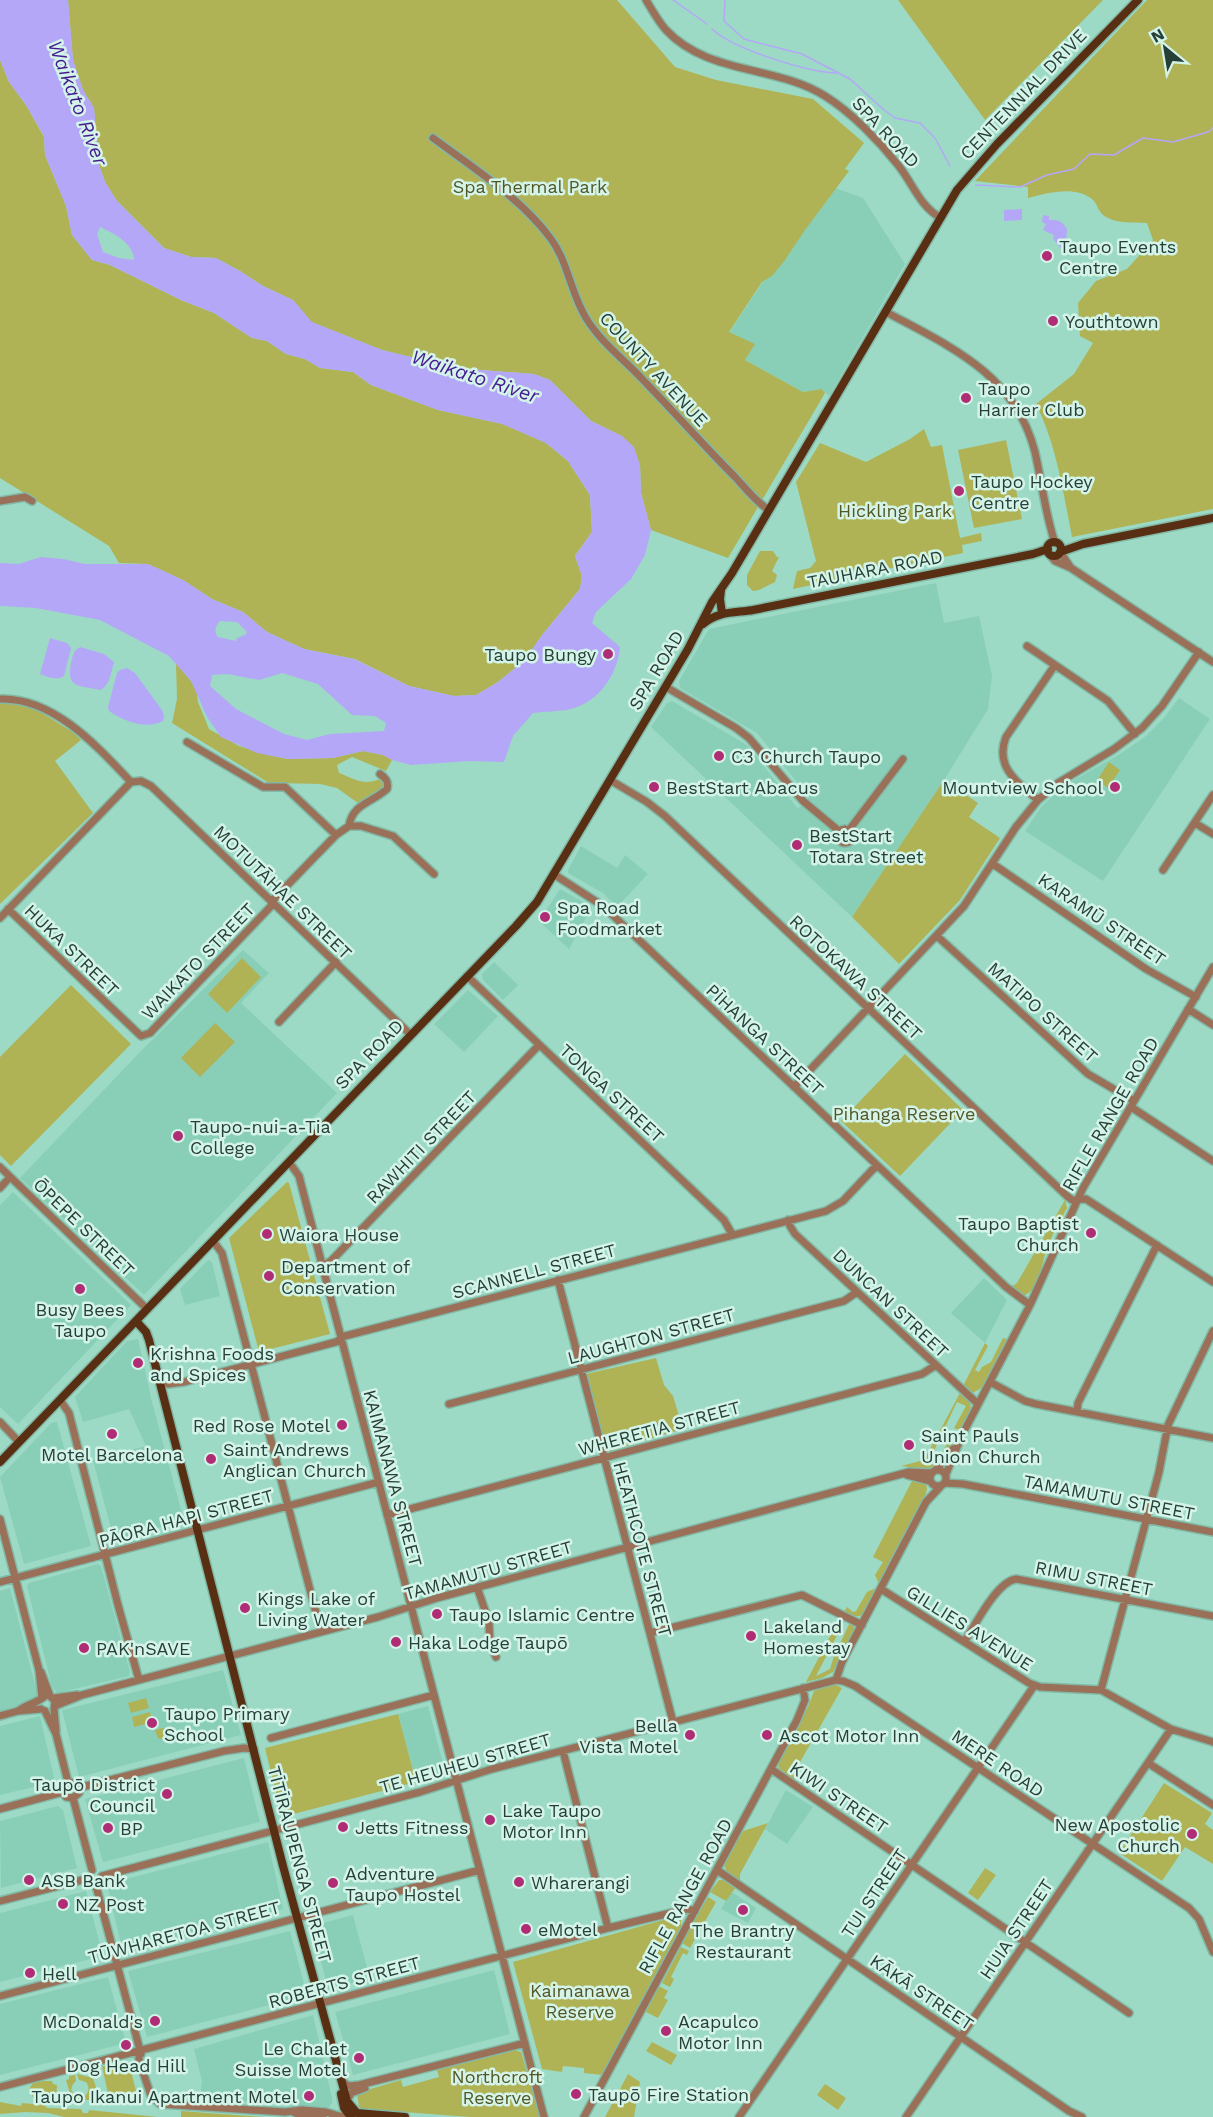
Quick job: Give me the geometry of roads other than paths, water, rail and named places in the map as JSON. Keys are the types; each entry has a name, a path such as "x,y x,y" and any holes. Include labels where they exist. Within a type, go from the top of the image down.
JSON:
{"main road":[{"name":"CENTENNIAL DRIVE","path":"941,218 957,190 982,160 1138,0"},
{"name":"SPA ROAD","path":"0,1462 530,911 555,875 666,687 708,610 770,510 941,218"},
{"name":"TAUHARA ROAD","path":"722,613 753,610 1213,518"},
{"path":"722,589 720,599 722,613"},
{"name":"SPA ROAD","path":"702,624 722,613"},
{"name":"TĪTĪRAUPENGA STREET","path":"136,1321 148,1337 345,2101"},
{"name":"TĪTĪRAUPENGA STREET","path":"338,2070 343,2082 344,2108 352,2116"},
{"path":"345,2101 357,2113 405,2117"}],"street":[{"name":"SPA ROAD","path":"646,0 663,26 690,50 723,63 779,76 808,86 827,97 853,117 898,165 926,207 941,218"},
{"name":"COUNTY AVENUE","path":"433,138 482,174 541,227 552,241 587,320 604,342 643,379 718,461 770,510"},
{"path":"886,312 972,360 989,374 1007,394 1021,417 1032,443 1054,549 1071,568 1213,662"},
{"path":"0,501 20,497 32,501"},
{"path":"1027,646 1108,701 1135,734"},
{"path":"794,1087 964,906 1016,827 1038,800 1058,783 1135,734 1162,706 1199,652"},
{"path":"1038,800 1008,772 1003,760 1003,745 1006,737 1055,665"},
{"path":"666,687 748,738 803,801 839,831"},
{"path":"0,699 34,705 62,720 96,744 131,782 0,918"},
{"path":"187,742 263,787 285,786 336,835"},
{"path":"849,830 903,759"},
{"path":"380,774 388,784 387,789 357,808 352,813 350,826 361,826 393,836 434,873"},
{"name":"ROTOKAWA STREET","path":"610,780 660,812 1072,1200 1086,1199 1213,1282"},
{"name":"MOTUTĀHAE STREET","path":"131,782 141,781 151,786 411,1035"},
{"path":"1163,870 1213,795"},
{"path":"1195,823 1213,834"},
{"name":"WAIKATO STREET","path":"141,1036 150,1033 336,835 350,826"},
{"path":"839,831 838,839 846,842 851,838 849,830"},
{"path":"839,831 849,830"},
{"name":"KARAMŪ STREET","path":"993,864 1146,969 1196,997"},
{"name":"PĪHANGA STREET","path":"555,875 603,906 1006,1287 1030,1305"},
{"name":"HUKA STREET","path":"8,909 141,1036"},
{"name":"MATIPO STREET","path":"937,936 1089,1074 1213,1161"},
{"path":"279,1022 336,963"},
{"name":"RIFLE RANGE ROAD","path":"926,1502 943,1485 959,1442 1030,1305 1077,1199 1213,967"},
{"name":"TONGA STREET","path":"467,976 724,1220 732,1234"},
{"path":"1188,1009 1213,1025"},
{"name":"RAWHITI STREET","path":"322,1267 331,1261 539,1045"},
{"name":"KAIMANAWA STREET","path":"289,1162 298,1176 544,2117"},
{"name":"SCANNELL STREET","path":"158,1380 168,1384 184,1382 336,1342 345,1336 834,1207 877,1165"},
{"name":"ŌPEPE STREET","path":"0,1167 147,1309"},
{"path":"0,1188 10,1177"},
{"name":"DUNCAN STREET","path":"789,1220 795,1234 978,1404"},
{"path":"213,1241 222,1253 321,1632"},
{"path":"1077,1412 1078,1403 1157,1245"},
{"name":"HEATHCOTE STREET","path":"558,1280 673,1722"},
{"name":"LAUGHTON STREET","path":"449,1404 844,1301 857,1292"},
{"path":"1101,1690 1147,1519 1168,1429 1175,1408 1213,1331"},
{"name":"WHERETIA STREET","path":"387,1515 922,1374 936,1365"},
{"name":"SCANNELL STREET","path":"162,1394 184,1382"},
{"path":"990,1382 1025,1401 1213,1438"},
{"path":"60,1400 69,1413 122,1620 140,1680"},
{"path":"0,1422 19,1442"},
{"name":"RIFLE RANGE ROAD","path":"836,1680 842,1662 926,1502 932,1477 959,1442"},
{"path":"943,1485 935,1486 932,1477 942,1470 946,1475"},
{"name":"TAMAMUTU STREET","path":"53,1702 378,1617 477,1587 902,1474 918,1471 932,1477"},
{"name":"TAMAMUTU STREET","path":"946,1475 963,1484"},
{"name":"PĀORA HAPI STREET","path":"0,1582 379,1482"},
{"name":"TAMAMUTU STREET","path":"943,1485 963,1484 1213,1532"},
{"path":"0,1519 39,1670 42,1705 56,1734"},
{"name":"RIMU STREET","path":"964,1642 999,1589 1009,1580 1024,1580 1213,1616"},
{"path":"477,1587 490,1626 490,1643 496,1657"},
{"name":"GILLIES AVENUE","path":"881,1589 1034,1686 1101,1690 1171,1729 1213,1742"},
{"path":"650,1633 802,1595 862,1625"},
{"path":"39,1670 53,1702 56,1734 68,1782"},
{"name":"TE HEUHEU STREET","path":"102,1876 563,1751 836,1680"},
{"name":"MERE ROAD","path":"836,1680 855,1686 1189,1908 1210,1936 1213,1952"},
{"name":"TUI STREET","path":"739,2117 1034,1686"},
{"name":"RIFLE RANGE ROAD","path":"584,2117 771,1769 803,1706 805,1700 803,1688"},
{"path":"271,1738 434,1695"},
{"path":"0,1716 18,1711 26,1712 53,1702"},
{"path":"42,1705 53,1702"},
{"name":"HUIA STREET","path":"906,2117 1171,1729"},
{"path":"224,1751 241,1744 250,1734"},
{"path":"78,1788 224,1751 254,1749"},
{"path":"563,1751 608,1928"},
{"path":"1148,1763 1213,1805"},
{"name":"KIWI STREET","path":"771,1769 1129,2013"},
{"path":"68,1782 74,1783 78,1788 77,1796 73,1798 66,1797 63,1792 63,1786 68,1782"},
{"path":"0,1809 63,1792"},
{"path":"73,1798 92,1869"},
{"path":"92,1869 99,1871 102,1876 102,1881 96,1886"},
{"path":"92,1869 86,1874 86,1879 91,1885 96,1886"},
{"name":"TŪWHARETOA STREET","path":"0,1996 480,1870"},
{"name":"KĀKĀ STREET","path":"717,1870 1069,2111 1082,2117"},
{"path":"0,1901 86,1879"},
{"path":"96,1886 152,2099 160,2104 295,2113 302,2116 322,2117"},
{"name":"ROBERTS STREET","path":"0,2087 608,1928 687,1909 695,1911"},
{"path":"331,2113 340,2109 350,2094 387,2079 525,2043"},
{"path":"343,2082 352,2086 377,2079 387,2079"},
{"path":"295,2113 302,2110 352,2116"}],"water":[{"name":"Waikato River","path":"0,0 68,0 73,60 83,90 94,108 99,165 105,182 117,201 164,248 191,257 216,258 263,286 293,300 312,322 382,350 456,368 534,374 550,380 591,421 622,436 634,447 640,465 641,493 651,530 645,555 631,579 596,612 592,623 620,647 611,677 598,693 590,700 571,709 533,713 513,736 504,762 470,761 411,765 363,751 333,758 288,759 257,753 221,737 207,717 191,681 169,656 100,620 36,608 0,606 0,563 19,564 41,557 85,564 148,564 183,580 212,599 243,612 267,632 304,649 354,659 409,686 454,696 476,695 498,682 525,660 542,635 580,589 582,576 575,556 592,532 590,495 568,461 546,443 502,424 438,410 371,385 353,372 320,368 305,359 286,354 267,341 252,338 214,313 181,300 110,265 92,260 72,235 66,206 45,155 44,136 9,82 0,60","holes":["100,227 127,244 134,260 119,258 103,252 97,234","220,621 237,622 247,632 236,641 218,637 216,627","282,673 318,684 352,715 375,716 386,723 384,731 330,734 307,740 284,734 236,709 210,686 212,675 228,674 259,680"]},
{"path":"1022,209 1022,220 1004,221 1004,210"},
{"path":"1043,215 1049,216 1049,220 1060,222 1067,229 1066,243 1061,248 1053,239 1054,235 1043,230 1046,224 1042,222"},
{"path":"50,638 67,643 71,648 64,676 58,678 40,674"},
{"path":"80,647 104,654 114,662 108,682 100,690 72,682 71,663 73,655"},
{"path":"127,668 135,673 162,710 163,721 149,725 135,723 109,711 108,707 117,673"}],"waterway":[{"path":"673,0 707,24"},
{"path":"725,0 724,21 744,39 802,54 850,79 895,118 920,123 935,138 950,166"},
{"path":"712,29 736,44 771,58 807,69 836,73"},
{"path":"976,185 1020,187 1047,175 1074,169 1090,154 1114,155 1143,138 1173,142 1208,132 1213,128"}],"place":[{"name":"Taupo Events Centre","path":"1047,256"},
{"name":"Youthtown","path":"1053,321"},
{"name":"Taupo Harrier Club","path":"966,398"},
{"name":"Taupo Hockey Centre","path":"959,491"},
{"name":"Taupo Bungy","path":"608,654"},
{"name":"C3 Church Taupo","path":"719,756"},
{"name":"BestStart Abacus","path":"654,787"},
{"name":"Mountview School","path":"1115,787"},
{"name":"BestStart Totara Street","path":"797,845"},
{"name":"Spa Road Foodmarket","path":"545,917"},
{"name":"Taupo-nui-a-Tia College","path":"178,1136"},
{"name":"Taupo Baptist Church","path":"1091,1233"},
{"name":"Waiora House","path":"267,1234"},
{"name":"Department of Conservation","path":"269,1276"},
{"name":"Busy Bees Taupo","path":"80,1289"},
{"name":"Krishna Foods and Spices","path":"138,1363"},
{"name":"Red Rose Motel","path":"342,1425"},
{"name":"Motel Barcelona","path":"112,1434"},
{"name":"Saint Pauls Union Church","path":"909,1445"},
{"name":"Saint Andrews Anglican Church","path":"211,1459"},
{"name":"Kings Lake of Living Water","path":"245,1608"},
{"name":"Taupo Islamic Centre","path":"437,1614"},
{"name":"Lakeland Homestay","path":"751,1636"},
{"name":"Haka Lodge Taupō","path":"396,1642"},
{"name":"PAK'nSAVE","path":"84,1648"},
{"name":"Taupo Primary School","path":"152,1723"},
{"name":"Bella Vista Motel","path":"690,1735"},
{"name":"Ascot Motor Inn","path":"767,1735"},
{"name":"Taupō District Council","path":"167,1794"},
{"name":"Lake Taupo Motor Inn","path":"490,1820"},
{"name":"Jetts Fitness","path":"343,1827"},
{"name":"BP","path":"108,1828"},
{"name":"New Apostolic Church","path":"1192,1834"},
{"name":"ASB Bank","path":"29,1880"},
{"name":"Wharerangi","path":"519,1882"},
{"name":"Adventure Taupo Hostel","path":"333,1883"},
{"name":"NZ Post","path":"63,1904"},
{"name":"The Brantry Restaurant","path":"743,1910"},
{"name":"eMotel","path":"526,1929"},
{"name":"Hell","path":"30,1973"},
{"name":"McDonald's","path":"155,2021"},
{"name":"Acapulco Motor Inn","path":"666,2031"},
{"name":"Dog Head Hill","path":"126,2045"},
{"name":"Le Chalet Suisse Motel","path":"359,2058"},
{"name":"Taupō Fire Station","path":"576,2094"},
{"name":"Taupo Ikanui Apartment Motel","path":"309,2096"}],"park label":[{"name":"Spa Thermal Park","path":"530,186"},
{"name":"Hickling Park","path":"895,510"},
{"name":"Pihanga Reserve","path":"904,1113"},
{"name":"Kaimanawa Reserve","path":"580,2000"},
{"name":"Northcroft Reserve","path":"497,2086"}]}
